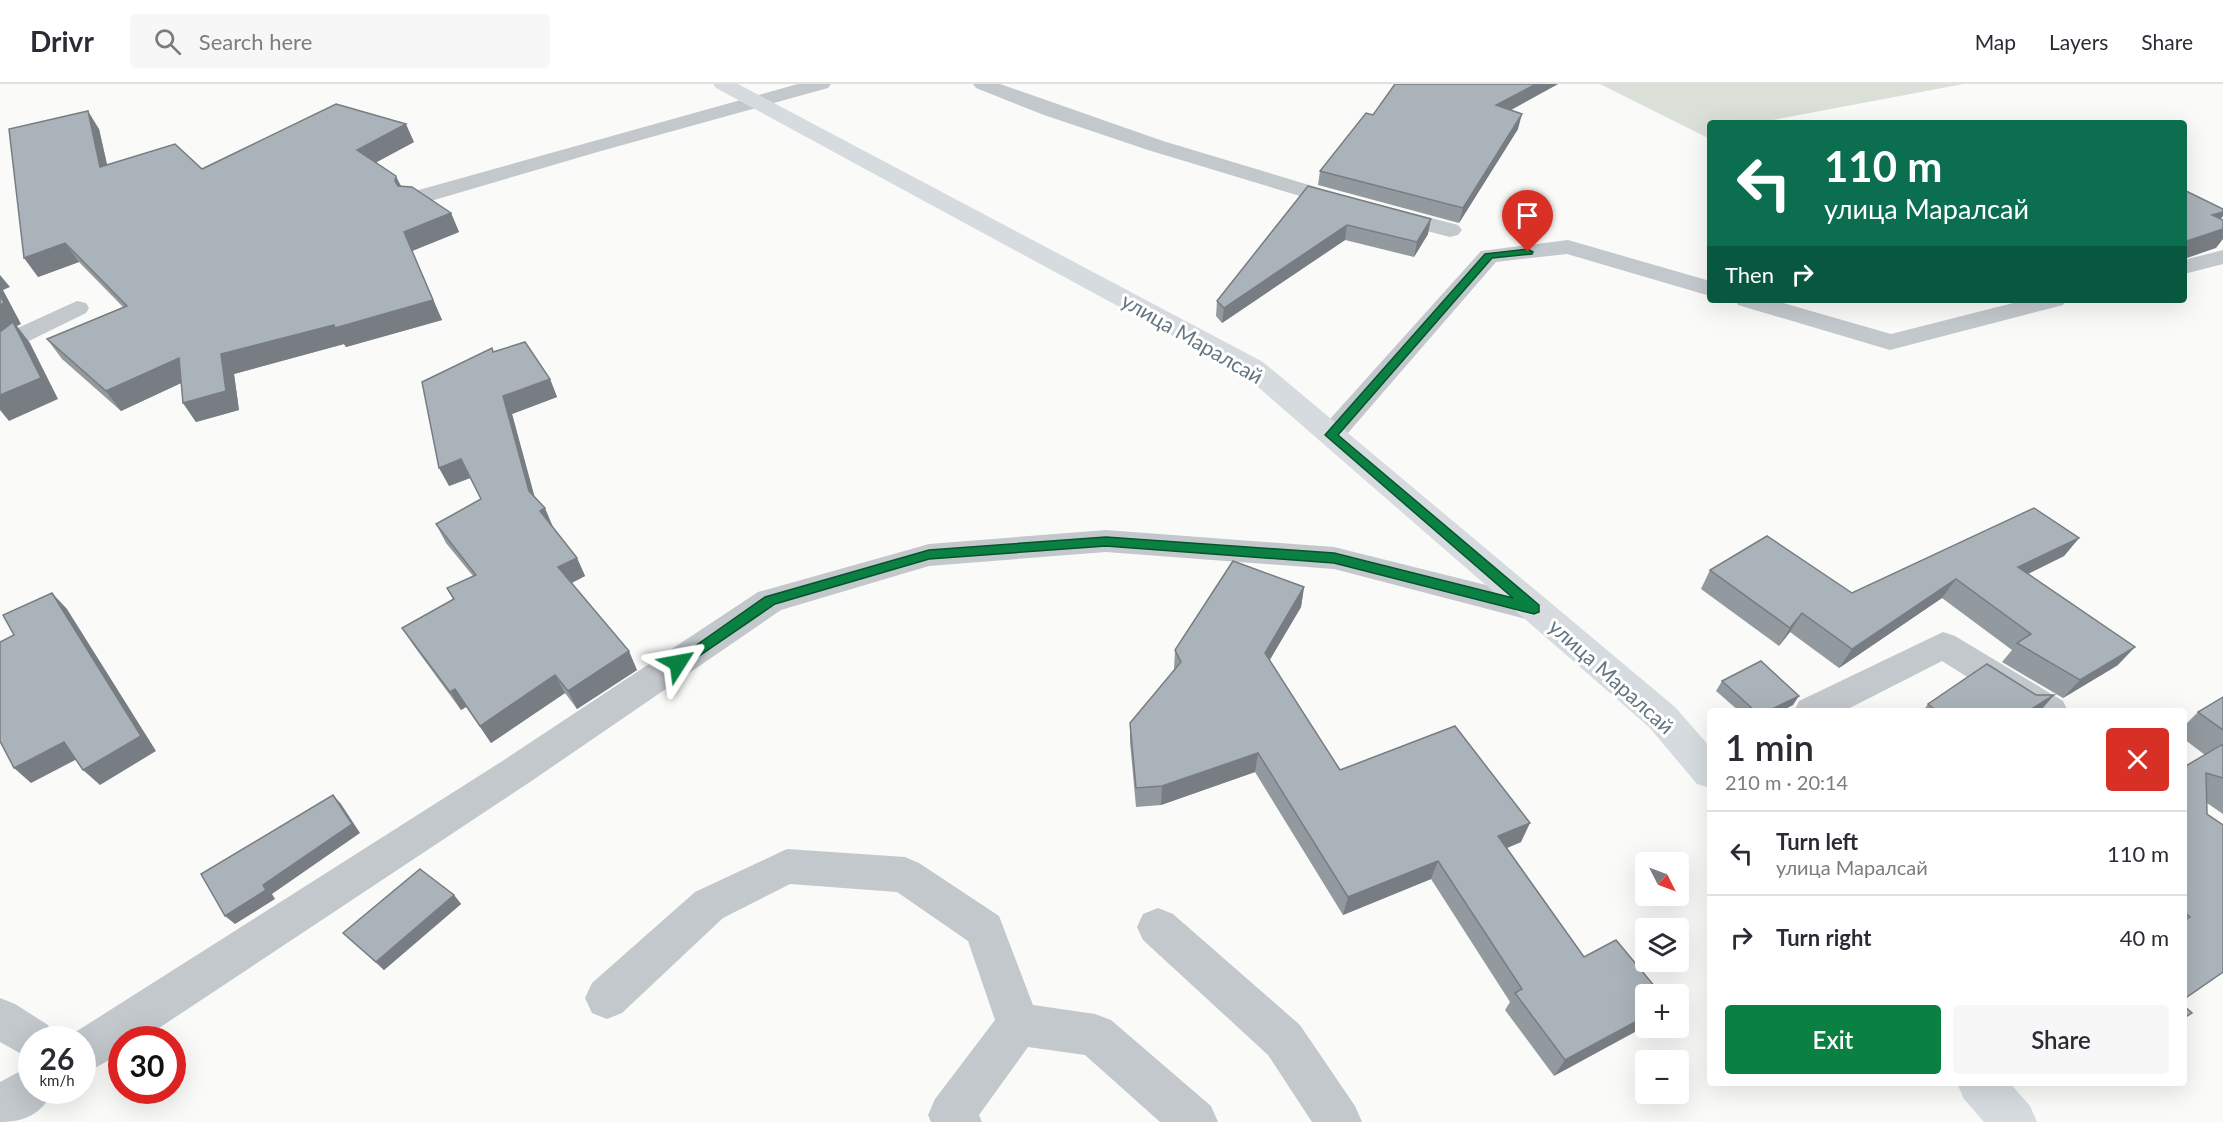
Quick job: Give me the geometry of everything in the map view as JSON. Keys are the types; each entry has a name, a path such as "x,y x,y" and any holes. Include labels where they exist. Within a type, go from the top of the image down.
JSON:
{"street":[{"name":"улица Маралсай","path":"723,84 1252,368 1662,717 1707,769"},
{"path":"416,198 593,146 821,84"},
{"path":"983,84 1036,106 1158,147 1379,214 1450,230"},
{"path":"96,1044 546,752 770,601 929,555 1106,541 1334,558 1534,609"},
{"path":"1818,708 1943,645 2045,708"},
{"path":"607,998 709,905 787,866 905,874 984,929 1018,1024"},
{"path":"1158,927 1284,1040 1339,1122"},
{"path":"959,1122 951,1115 1018,1024"},
{"path":"1018,1024 1095,1035 1195,1122"},
{"path":"1983,1086 2014,1122"}],"lane":[{"path":"1331,435 1489,256 1568,247 1707,288"},
{"path":"2187,266 2223,257"},
{"path":"1757,303 1890,342 2042,303"},
{"path":"0,353 20,336 77,308"},
{"path":"0,1018 18,1030"}],"shaded area":[{"path":"1600,84 1963,84 1773,120 1707,120 1707,138"}],"building":[{"path":"1395,84 1536,84 1496,105 1522,114 1463,208 1320,171 1366,113 1373,115"},
{"path":"336,104 406,124 357,150 396,176 395,181 398,186 412,187 451,213 404,232 433,300 335,328 334,325 221,354 226,391 183,403 179,358 106,391 47,339 127,306 65,243 24,258 9,129 88,111 100,167 175,144 202,169"},
{"path":"1308,186 1431,219 1417,242 1347,225 1224,308 1217,301"},
{"path":"2187,191 2223,209 2223,212 2212,215 2223,220 2223,229 2187,241"},
{"path":"13,322 41,378 0,395 0,332"},
{"path":"525,342 550,379 503,396 529,491 545,508 540,511 577,558 558,567 629,651 568,691 555,675 480,726 455,689 450,692 402,628 454,599 447,588 476,575 436,524 481,499 461,459 439,468 422,382 492,348 493,352"},
{"path":"2034,508 2079,538 2018,567 2135,647 2080,680 2017,643 2031,634 1956,579 1852,649 1802,613 1790,628 1710,570 1767,536 1852,593"},
{"path":"1233,561 1304,587 1265,653 1340,770 1455,726 1530,823 1498,836 1584,957 1616,940 1635,963 1635,972 1643,972 1653,984 1635,984 1635,1022 1565,1060 1515,993 1522,989 1438,861 1348,897 1258,753 1162,786 1136,788 1130,723 1181,662 1175,650"},
{"path":"52,593 141,736 83,770 64,742 14,768 0,741 0,642 14,635 3,615"},
{"path":"1761,661 1799,696 1774,708 1752,708 1722,681"},
{"path":"1987,664 2036,695 2054,695 2033,708 1933,708 1928,704"},
{"path":"2223,697 2223,730 2198,712"},
{"path":"2223,744 2223,778 2206,773 2207,814 2223,825 2223,972 2187,997 2187,919 2190,917 2187,914 2187,765"},
{"path":"333,795 352,824 263,885 266,890 225,916 201,874"},
{"path":"420,869 454,895 376,962 343,933"}],"route":[{"path":"678,663 770,601 929,555 1106,541 1334,558 1534,609 1331,435 1489,256 1528,252"}]}
